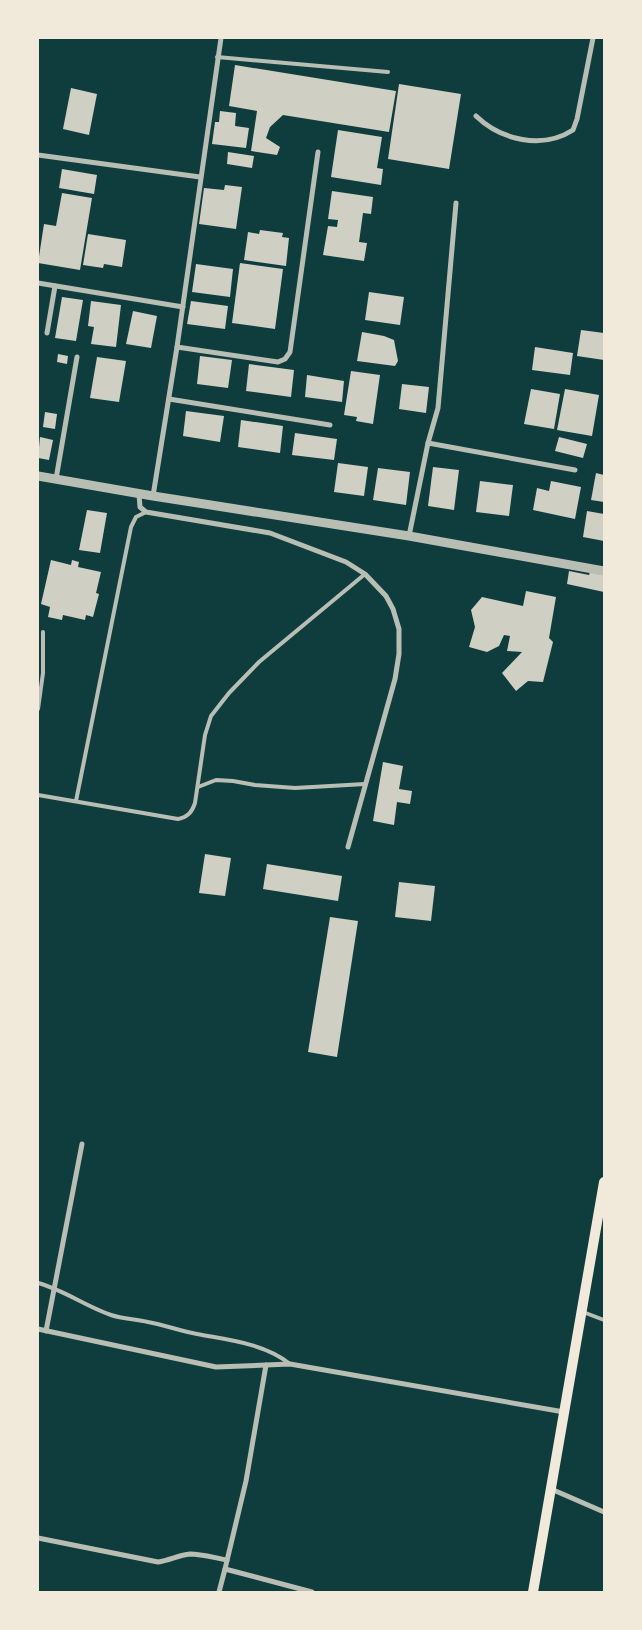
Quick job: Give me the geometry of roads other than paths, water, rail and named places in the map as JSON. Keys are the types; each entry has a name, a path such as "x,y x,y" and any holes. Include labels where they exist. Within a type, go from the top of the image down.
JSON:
{"main road":[{"path":"533,1592 604,1182"}],"street":[{"path":"153,496 177,347 221,38"},
{"path":"476,116 485,125 515,139 528,141 555,138 574,130 593,38"},
{"path":"177,347 278,362 285,359 290,352 318,152"},
{"path":"38,155 200,177"},
{"path":"410,536 428,443 438,408 456,203"},
{"path":"38,283 183,306"},
{"path":"47,333 55,286"},
{"path":"56,479 77,357"},
{"path":"169,399 330,425"},
{"path":"428,443 575,470"},
{"path":"38,476 139,494 410,536 604,572"},
{"path":"139,494 140,507 146,512 270,533 346,562 365,574 386,596 393,609 400,638 395,680 348,847"},
{"path":"46,1331 82,1144"},
{"path":"38,1329 216,1367 290,1364 564,1412"},
{"path":"219,1592 246,1482 266,1365"},
{"path":"551,1489 604,1512"},
{"path":"38,1538 158,1562 193,1554 227,1560"},
{"path":"225,1568 312,1592"}],"lane":[{"path":"217,57 388,72"},
{"path":"76,801 131,527 136,517 146,512"},
{"path":"38,795 178,819 184,818 192,812 196,803 208,725 212,716 229,693 259,662 365,574"},
{"path":"38,709 44,673 43,632"},
{"path":"198,787 216,780 295,788 366,784"},
{"path":"38,1283 55,1287 109,1314 125,1319 218,1337 264,1349 278,1355 290,1364"},
{"path":"582,1312 604,1320"}]}
